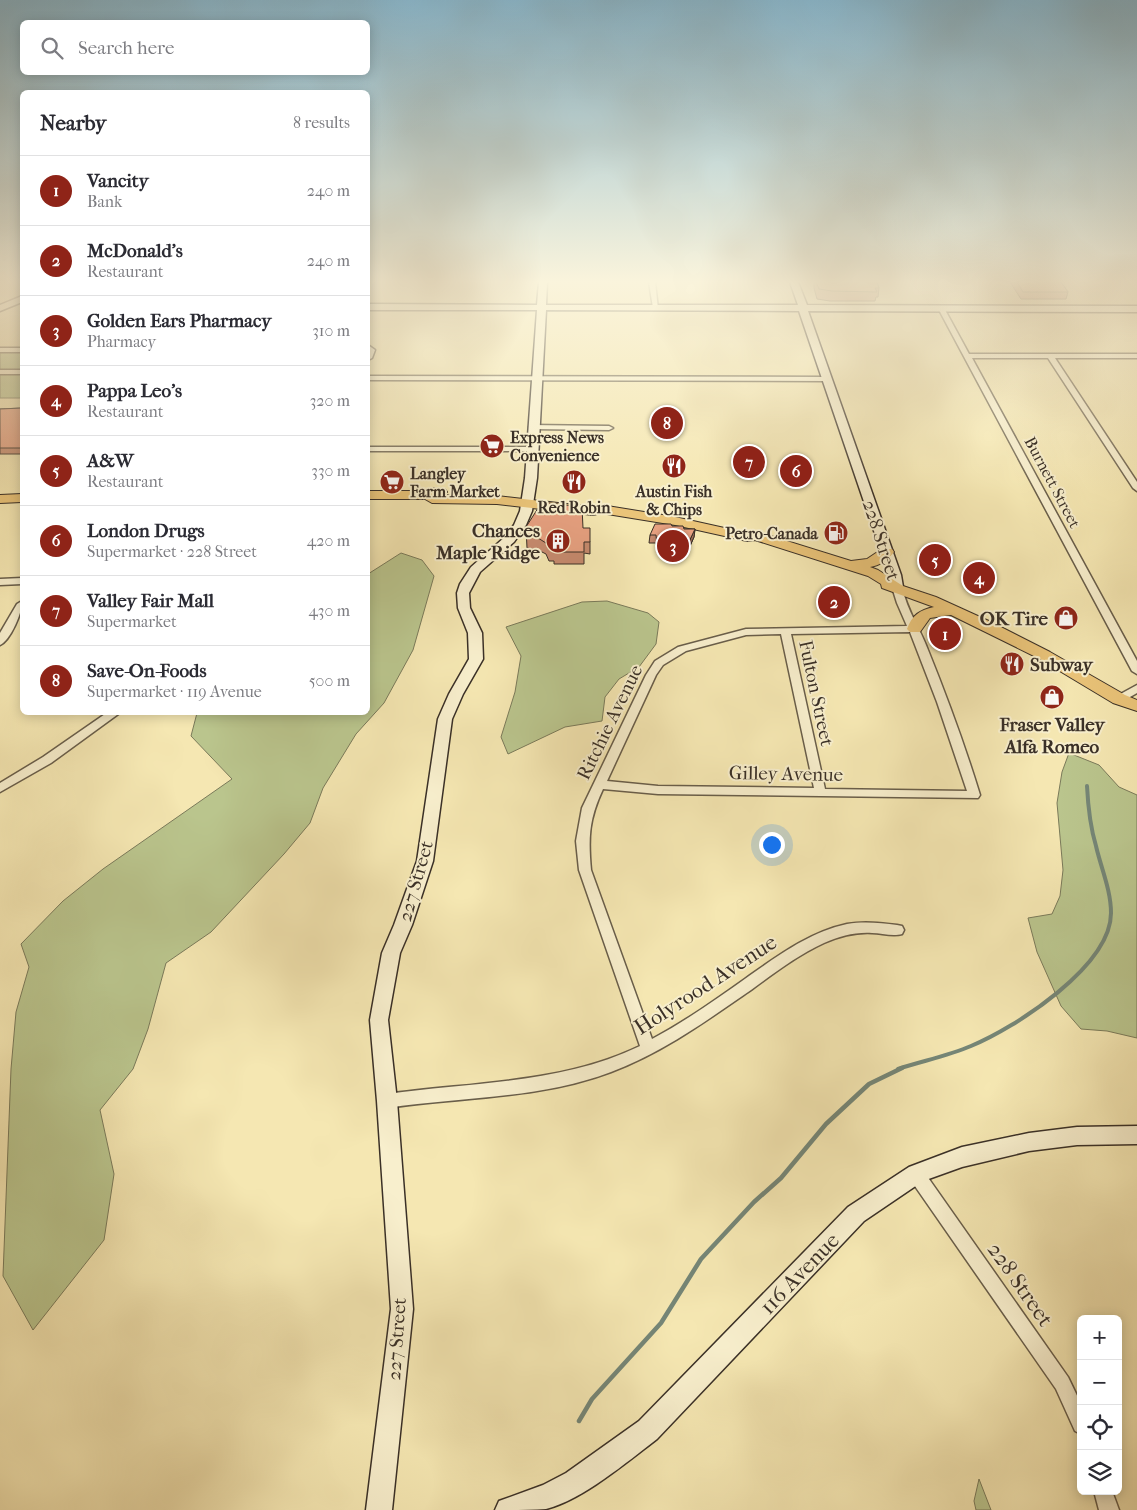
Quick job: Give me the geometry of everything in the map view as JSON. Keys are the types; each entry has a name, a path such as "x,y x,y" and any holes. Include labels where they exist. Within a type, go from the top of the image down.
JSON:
{"main road":[{"name":"227 Street","path":"379,1510 402,1309 387,1101 379,1020 391,953 403,925 425,861 445,719 456,694 476,659 476,640 464,608 463,592 475,570 516,531 524,518 528,500 538,352"},
{"name":"228 Street","path":"817,352 896,575 897,588"},
{"path":"370,494 429,495 432,498 528,500 593,511 601,509 676,521 747,538 756,536 878,574 897,588"},
{"path":"0,499 20,498"},
{"path":"747,538 749,542 897,588 953,610 1044,655 1119,698 1137,706"},
{"path":"854,566 871,563 887,552"},
{"path":"915,629 917,620 926,613 953,610"},
{"path":"1119,698 1137,717"},
{"name":"116 Avenue","path":"508,1510 556,1491 617,1454 648,1430 856,1214 916,1174 962,1157 1029,1142 1077,1136 1137,1135"}],"street":[{"name":"Burnett Street","path":"965,352 1136,666"},
{"path":"967,356 1137,356"},
{"path":"1050,356 1137,488"},
{"path":"0,372 20,372"},
{"path":"370,378 826,379"},
{"path":"533,428 609,428"},
{"path":"370,448 532,449"},
{"path":"0,582 20,581"},
{"name":"228 Street","path":"897,588 901,606 915,629 960,746 974,795"},
{"path":"0,642 20,607"},
{"name":"Ritchie Avenue","path":"648,1047 583,862 584,825 588,808 599,784 659,663 682,649 746,632 915,629"},
{"name":"Fulton Street","path":"785,630 820,791"},
{"path":"1119,698 1137,688"},
{"path":"0,788 48,760 112,715"},
{"name":"Gilley Avenue","path":"599,784 642,790 820,791 974,795"},
{"name":"Holyrood Avenue","path":"387,1101 442,1093 505,1090 547,1084 609,1066 676,1033 781,960 812,942 846,930 859,928 898,930"},
{"name":"228 Street","path":"916,1174 1062,1383 1077,1416"},
{"path":"1104,1495 1109,1510"}],"green space":[{"path":"0,352 20,352 20,398 0,398"},
{"path":"401,553 422,560 434,576 413,650 384,703 356,734 323,788 310,823 284,854 211,932 166,963 148,1029 133,1069 100,1110 114,1174 104,1240 33,1330 3,1276 11,1069 16,1012 29,967 21,944 63,901 103,869 232,779 191,736 196,715 370,715 370,573"},
{"path":"607,601 648,613 659,622 656,644 639,667 619,679 605,697 602,721 565,727 508,754 501,737 515,692 521,656 506,627 582,602"},
{"path":"1069,753 1099,765 1119,787 1137,795 1137,1038 1107,1031 1081,1029 1061,1006 1037,952 1028,918 1052,914 1060,896 1063,870 1057,803 1062,772"},
{"path":"979,1479 991,1510 976,1510 974,1501"}],"building":[{"path":"20,408 20,448 0,448 0,409"},
{"name":"Chances Maple Ridge","path":"542,502 582,507 583,528 590,528 590,542 584,542 584,552 554,552 554,549 549,549 546,543 538,538 527,536 528,528 526,527"},
{"path":"655,524 671,524 672,526 683,526 684,529 695,529 687,546 657,545 656,535 650,535"}],"waterway":[{"path":"898,1069 962,1050 1011,1025 1058,993 1095,954 1107,933 1111,904 1091,824 1087,786"},
{"path":"579,1421 592,1399 661,1323 701,1259 754,1202 781,1178 826,1124 869,1084 902,1068"}],"place":[{"name":"Save-On-Foods","path":"667,423"},
{"name":"Express News Convenience","path":"492,446"},
{"name":"Valley Fair Mall","path":"749,462"},
{"name":"Austin Fish & Chips","path":"674,466"},
{"name":"London Drugs","path":"796,471"},
{"name":"Langley Farm Market","path":"392,482"},
{"name":"Red Robin","path":"574,482"},
{"name":"Petro-Canada","path":"836,533"},
{"name":"Chances Maple Ridge","path":"558,541"},
{"name":"Golden Ears Pharmacy","path":"673,546"},
{"name":"A&W","path":"935,560"},
{"name":"Pappa Leo's","path":"979,578"},
{"name":"McDonald's","path":"834,602"},
{"name":"OK Tire","path":"1066,618"},
{"name":"Vancity","path":"945,634"},
{"name":"Subway","path":"1012,664"},
{"name":"Fraser Valley Alfa Romeo","path":"1052,697"}]}
